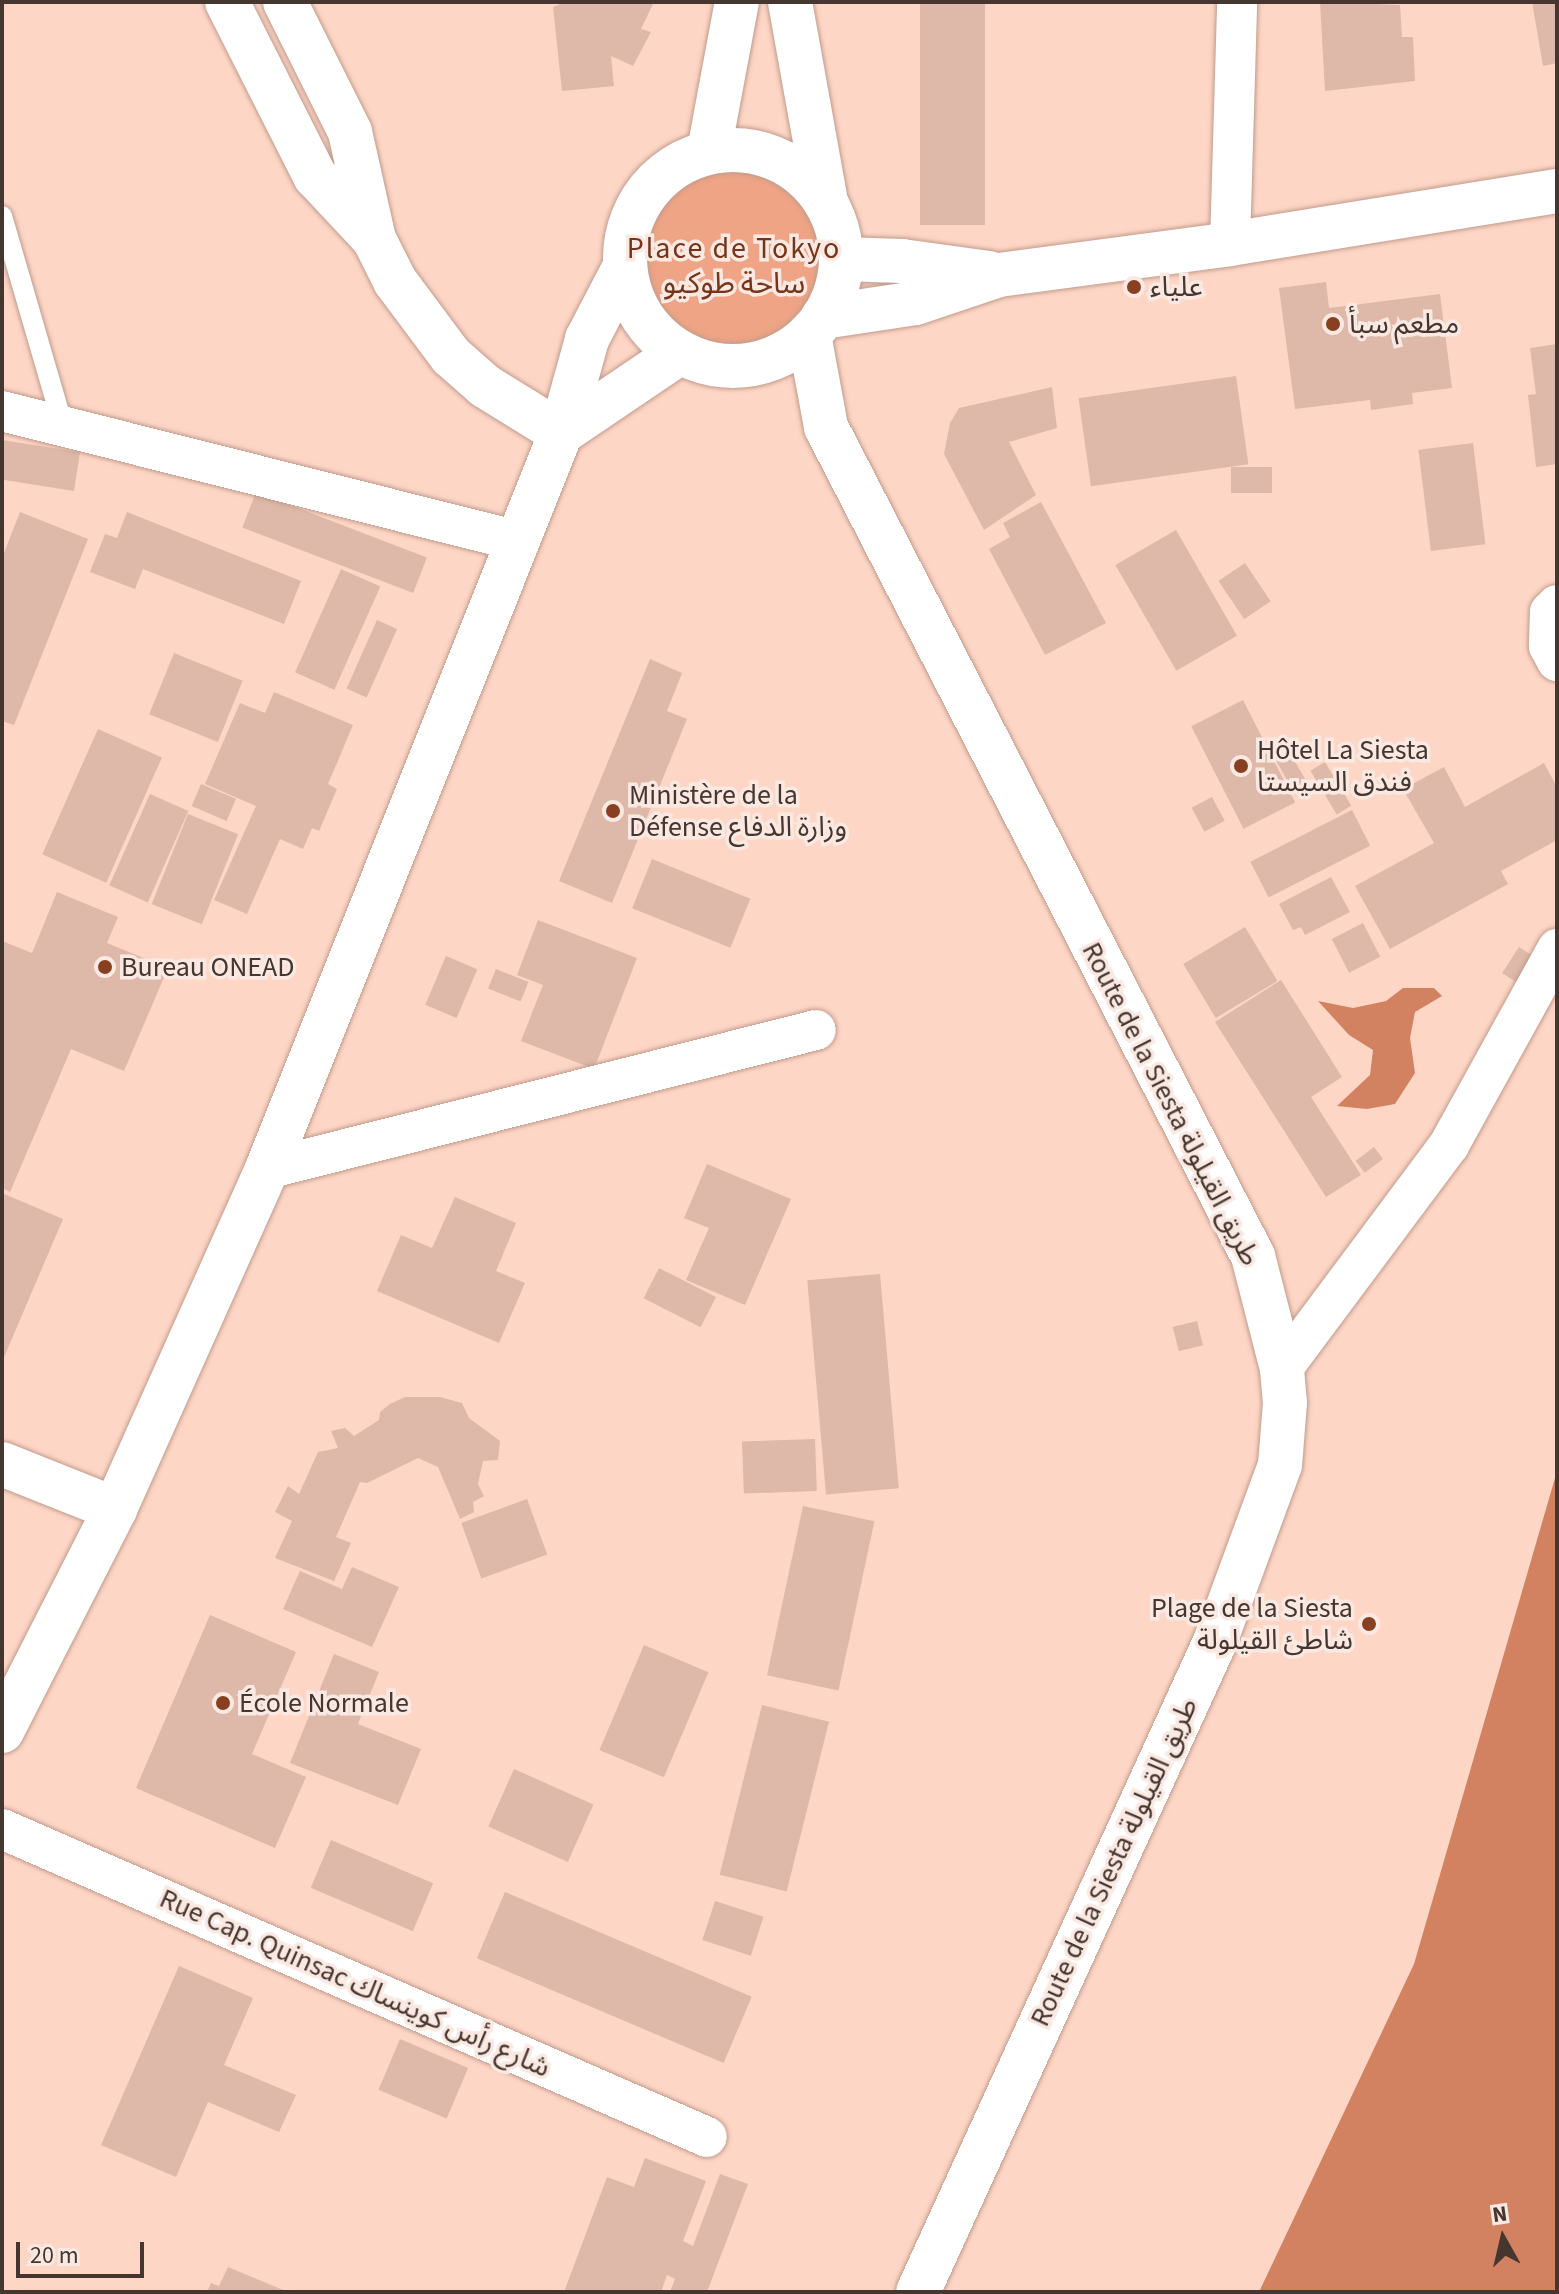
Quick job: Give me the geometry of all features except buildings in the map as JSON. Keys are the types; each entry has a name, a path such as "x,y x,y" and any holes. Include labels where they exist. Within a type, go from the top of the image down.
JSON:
{"main road":[{"path":"227,2 315,176 374,239 421,321 451,356 485,386 561,433"},
{"path":"285,2 350,132 374,239"},
{"path":"709,151 737,2"},
{"path":"790,2 826,202 842,259 837,290 816,326"},
{"path":"2,1731 115,1509 267,1169 514,540 561,433 587,339 624,268 629,227 655,181 680,163 709,151 744,149 776,158 805,176 826,202"},
{"path":"624,268 639,311 652,331 679,353 738,366 768,360 816,326 916,303 999,275 1230,244 1557,191"},
{"path":"842,259 902,261 999,275"},
{"name":"Route de la Siesta طريق القيلولة","path":"816,326 826,427"},
{"path":"561,433 679,353"},
{"name":"Route de la Siesta طريق القيلولة","path":"768,360 782,385 826,427 1253,1256 1282,1369 1280,1465 1214,1644 918,2292"},
{"path":"2,1464 115,1509"}],"street":[{"path":"1230,244 1237,2"},
{"path":"2,411 62,422 514,540"},
{"path":"1557,605 1550,612 1549,646 1557,661"},
{"path":"1282,1369 1449,1145 1557,949"},
{"path":"267,1169 816,1030"},
{"name":"Rue Cap. Quinsac شارع رأس كوينساك","path":"2,1829 707,2137"}],"lane":[{"path":"2,216 62,422"}],"shaded area":[{"name":"Place de Tokyo ساحة طوكيو","path":"731,171 765,178 794,197 813,226 820,260 813,294 794,323 765,342 731,349 697,342 668,323 649,294 642,260 649,226 668,197 697,178"},
{"path":"1403,988 1434,988 1442,996 1415,1012 1410,1038 1415,1073 1395,1104 1367,1109 1337,1106 1370,1075 1373,1050 1349,1035 1318,1001 1353,1008 1386,1001"},
{"path":"1557,1471 1557,2292 1259,2292 1414,1964"}],"place":[{"name":"علياء","path":"1134,287"},
{"name":"مطعم سبأ","path":"1333,324"},
{"name":"Hôtel La Siesta فندق السيستا","path":"1241,766"},
{"name":"Ministère de la Défense وزارة الدفاع","path":"613,811"},
{"name":"Bureau ONEAD","path":"105,967"},
{"name":"Plage de la Siesta شاطئ القيلولة","path":"1369,1624"},
{"name":"École Normale","path":"223,1703"}],"district":[{"name":"Place de Tokyo ساحة طوكيو","path":"734,266"}]}
